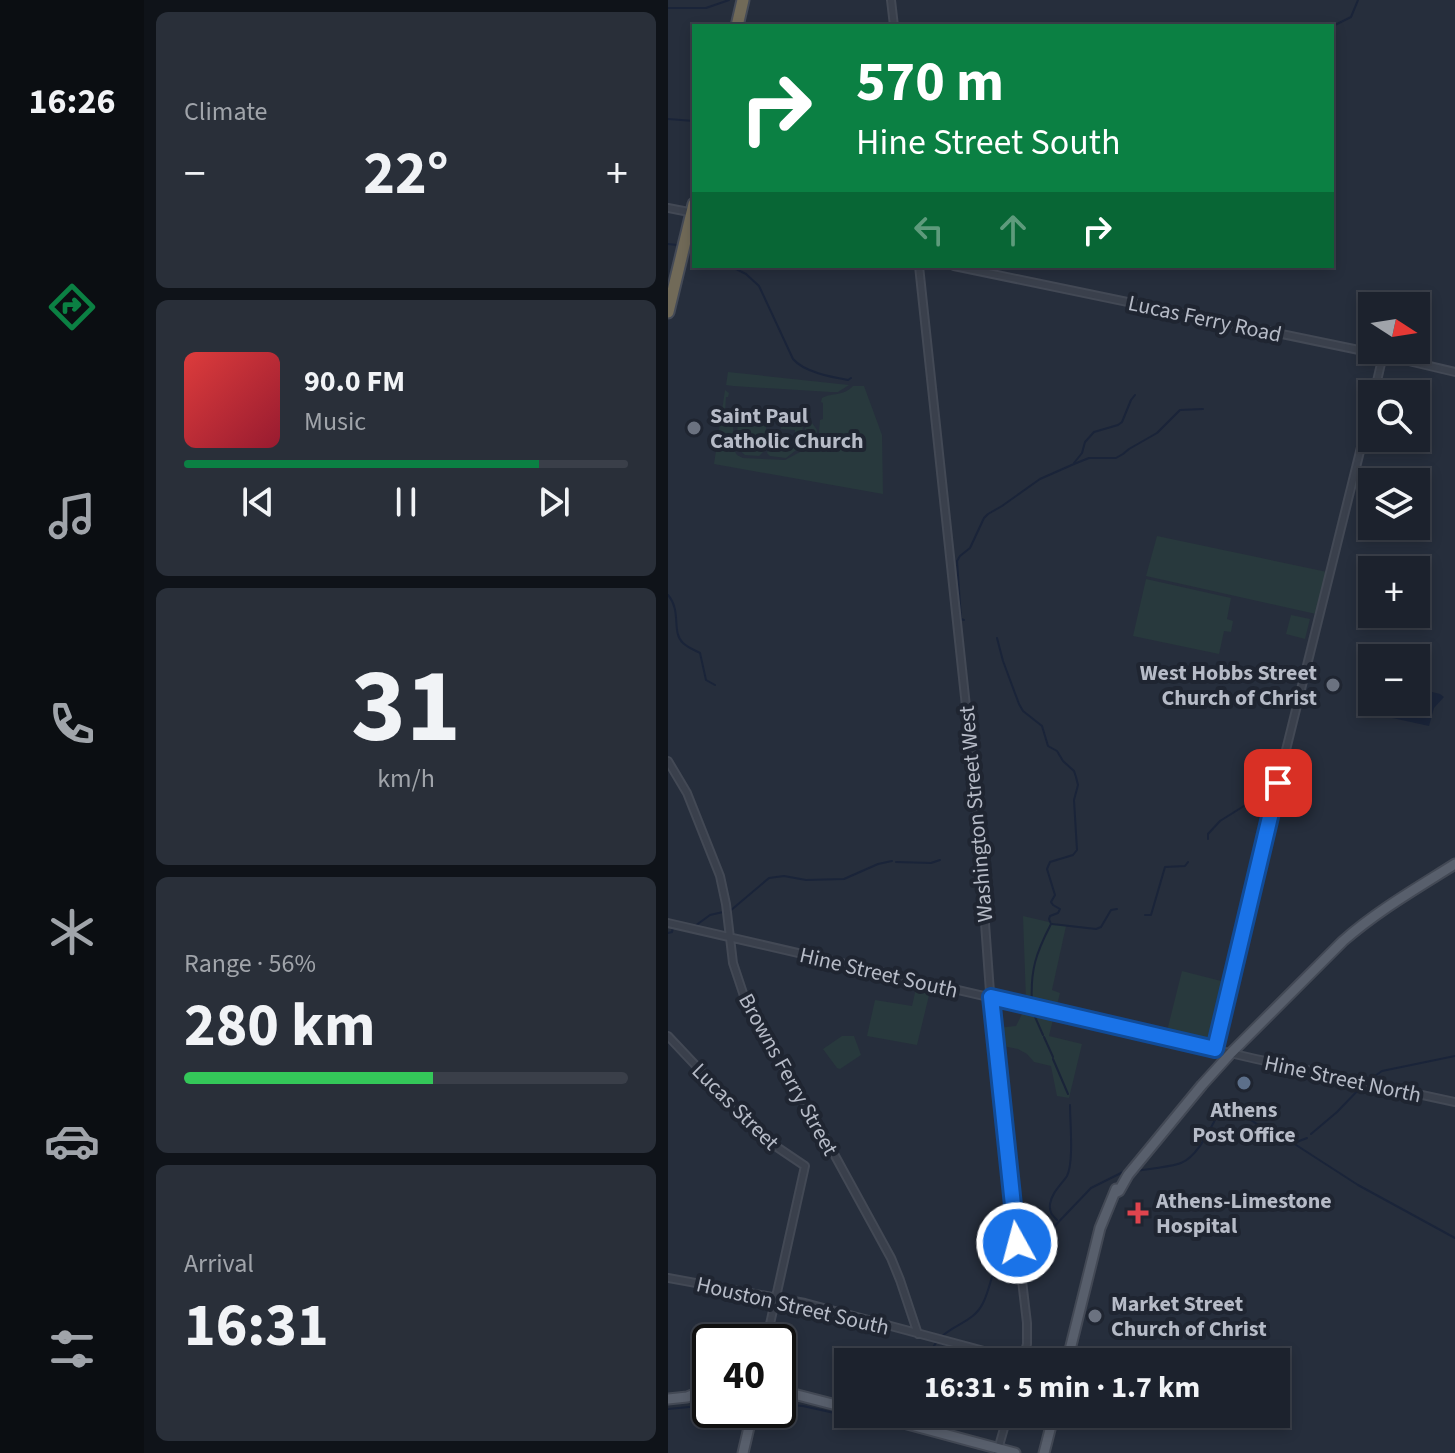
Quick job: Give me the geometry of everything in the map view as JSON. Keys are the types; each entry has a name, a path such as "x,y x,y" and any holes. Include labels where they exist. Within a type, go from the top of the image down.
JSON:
{"highway":[{"path":"737,24 743,0"},
{"path":"668,312 692,214"}],"main road":[{"path":"1070,1348 1100,1228 1107,1208 1125,1179 1231,1053 1358,928 1455,864"},
{"path":"668,1399 692,1395"},
{"path":"796,1395 834,1404"},
{"path":"743,1453 749,1428"},
{"path":"918,1428 1015,1453"},
{"path":"1044,1453 1050,1428"}],"street":[{"path":"891,0 894,24"},
{"path":"668,208 692,210"},
{"name":"Washington Street West","path":"919,268 976,800 991,997 1027,1330 1026,1348"},
{"name":"Lucas Ferry Road","path":"964,268 1358,350"},
{"name":"Lucas Ferry Road","path":"1421,364 1455,372"},
{"path":"1215,1049 1360,452"},
{"name":"Browns Ferry Street","path":"668,761 687,793 720,876 733,963 751,1012 891,1258 918,1334"},
{"name":"Hine Street South","path":"668,923 1231,1053"},
{"name":"Lucas Street","path":"668,1036 765,1139 805,1166 775,1298"},
{"name":"Hine Street North","path":"1231,1053 1455,1102"},
{"name":"Houston Street South","path":"668,1278 805,1303 970,1348"},
{"path":"770,1324 775,1298"},
{"path":"998,1451 1004,1428"}],"shaded area":[{"path":"728,372 849,385 838,392 733,386 726,385"},
{"path":"853,386 864,386 882,435 883,494 714,464 725,390 729,393 725,413 733,420 733,448 737,455 785,460 818,444 820,420 823,419 822,398 845,392"},
{"path":"738,409 746,409 747,414 767,415 765,450 759,456 745,455 737,448"},
{"path":"802,413 811,413 803,427 801,439 798,439 802,440 800,447 786,458 770,456 767,453 769,448 775,450 779,444 794,445 795,430 781,429 781,416 801,417"},
{"path":"812,423 817,430 816,444 811,448 805,446 805,428"},
{"path":"1157,536 1327,572 1316,614 1146,576"},
{"path":"1146,579 1231,598 1227,619 1233,621 1231,632 1224,631 1219,654 1133,636"},
{"path":"1291,615 1310,619 1305,639 1286,634"},
{"path":"1023,916 1066,926 1052,990 1060,993 1056,1009 1026,1002"},
{"path":"1182,971 1229,983 1213,1047 1166,1035"},
{"path":"917,984 931,987 917,1045 867,1036 875,1000 912,1006"},
{"path":"1025,1008 1054,1015 1049,1036 1082,1044 1069,1098 1057,1096 1051,1066 1034,1062 1018,1049 998,1045 997,1028 1016,1026"},
{"path":"842,1036 854,1036 861,1055 840,1069 823,1049"}],"water":[{"path":"1430,692 1444,697 1434,708 1429,726 1383,716 1430,716"}],"waterway":[{"path":"668,8 706,8 729,0"},
{"path":"1334,27 1351,17 1358,0"},
{"path":"668,119 692,121"},
{"path":"668,244 677,245"},
{"path":"734,268 759,286 798,364 826,375 851,378"},
{"path":"1074,463 1094,432 1122,422 1135,395"},
{"path":"964,620 961,619 957,561 970,548 988,514 1040,479 1074,464 1089,458 1116,458 1157,433 1180,410 1203,409"},
{"path":"668,595 675,608 679,638 686,646 700,653 706,680 715,685"},
{"path":"997,638 1019,704 1042,726 1048,746 1057,751 1074,771 1078,785 1074,800 1077,850 1073,855 1050,862 1047,869 1055,895 1051,902 1060,909 1050,916 1051,924 1035,962 1032,1004"},
{"path":"1208,839 1208,834 1220,821 1271,789"},
{"path":"896,862 931,863 940,860"},
{"path":"730,911 769,878 844,879 892,861"},
{"path":"1145,915 1151,915 1165,867 1185,866 1188,862"},
{"path":"1052,924 1096,929 1101,927 1111,910 1117,909"},
{"path":"695,926 710,915 723,912"},
{"path":"668,933 673,928"},
{"path":"1032,1010 1043,1035"},
{"path":"1044,1037 1053,1057"},
{"path":"1369,1080 1382,1071 1455,1056"},
{"path":"1053,1059 1068,1094"},
{"path":"1311,1134 1364,1084"},
{"path":"1057,1220 1051,1213 1050,1204 1069,1170 1070,1105"},
{"path":"1135,1171 1181,1163 1204,1140 1220,1111 1229,1110 1293,1143 1358,1185 1455,1238"},
{"path":"1294,1143 1307,1138"},
{"path":"1021,1245 1048,1233 1091,1188 1125,1171"},
{"path":"933,1348 940,1338 979,1309 997,1263 1007,1250 1015,1246"},
{"path":"796,1405 834,1413"},
{"path":"668,1409 692,1407"}],"place":[{"name":"Saint Paul Catholic Church","path":"694,428"},
{"name":"West Hobbs Street Church of Christ","path":"1333,685"},
{"name":"Athens Post Office","path":"1244,1083"},
{"name":"Athens-Limestone Hospital","path":"1138,1213"},
{"name":"Market Street Church of Christ","path":"1095,1316"}],"route":[{"path":"1017,1243 991,997 1215,1049 1278,783"}]}
